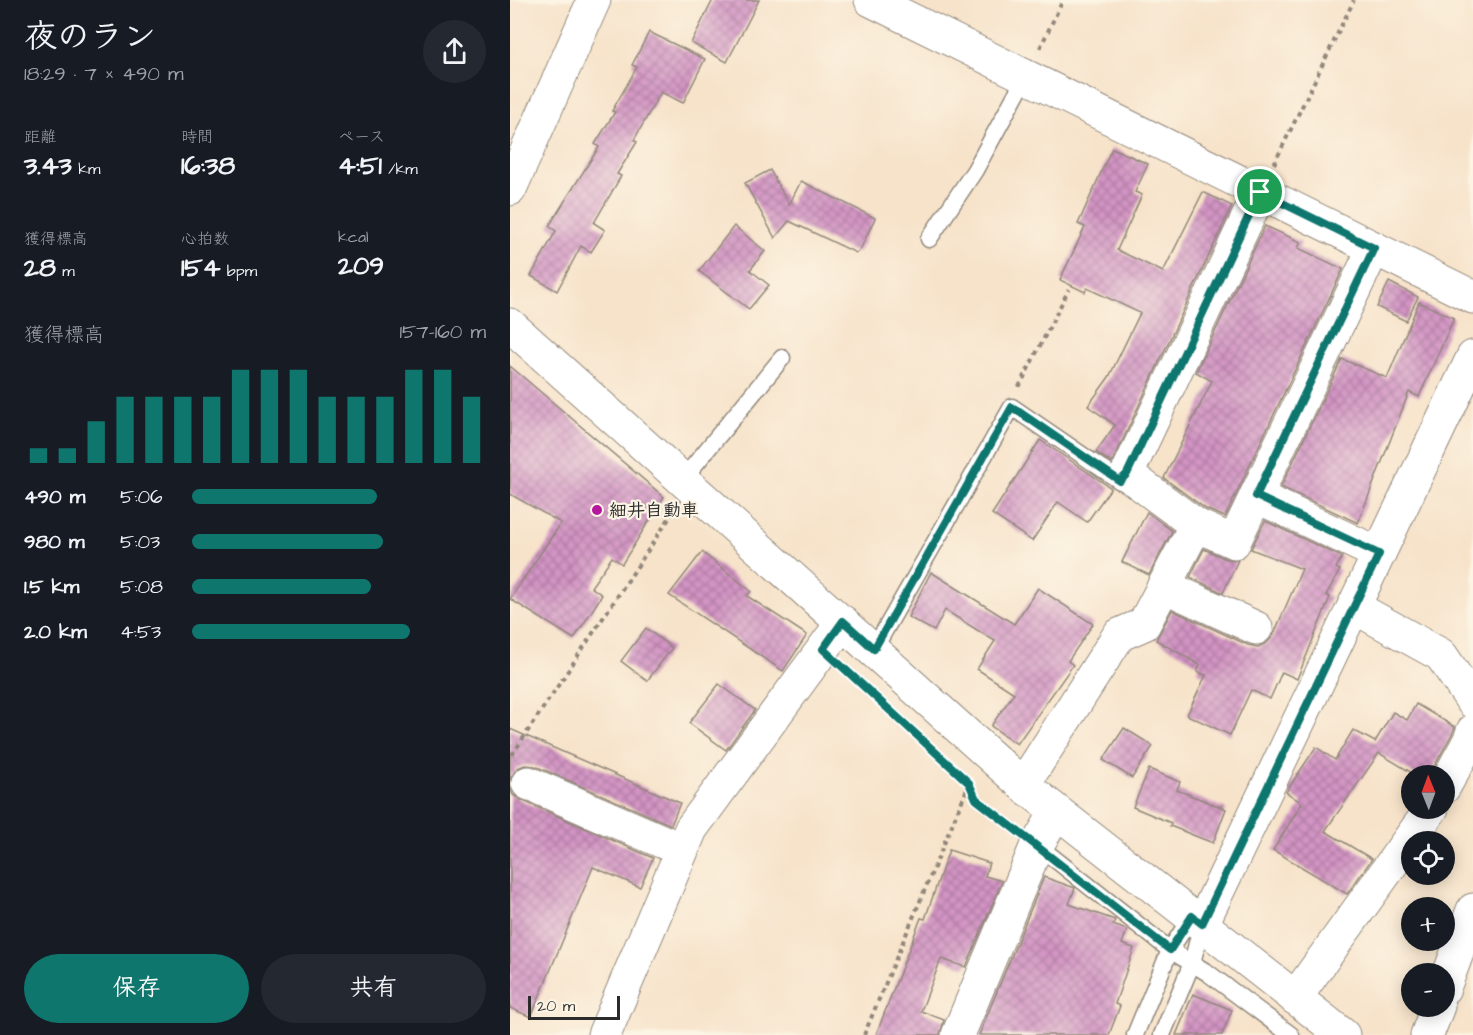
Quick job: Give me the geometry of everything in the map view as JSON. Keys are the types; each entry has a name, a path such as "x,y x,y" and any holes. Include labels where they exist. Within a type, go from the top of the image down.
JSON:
{"street":[{"path":"510,189 594,0"},
{"path":"871,0 1473,297"},
{"path":"1260,192 1127,474 1196,525 1234,542 1374,248"},
{"path":"510,325 1056,813 1343,1035"},
{"path":"1197,920 1354,608 1473,357"},
{"path":"1256,496 1379,554"},
{"path":"1023,784 1119,635 1144,624 1196,525"},
{"path":"1164,586 1256,628"},
{"path":"1354,608 1441,655 1473,702"},
{"path":"604,1035 691,829 843,621"},
{"path":"1455,766 1473,731"},
{"path":"519,771 682,850"},
{"path":"958,1035 1037,845 1056,813"},
{"path":"1295,998 1424,819"},
{"path":"1453,963 1473,910"},
{"path":"1427,1035 1434,1017"}],"lane":[{"path":"928,239 975,170 1026,76"},
{"path":"687,482 782,358"},
{"path":"874,649 1012,407 1120,481 1127,474"},
{"path":"1037,845 1170,950 1192,963 1291,1035"},
{"path":"1135,1035 1170,950 1197,920"},
{"path":"1162,1035 1192,963 1197,920"}],"path":[{"path":"1026,76 1063,0"},
{"path":"1260,192 1354,0"},
{"path":"1012,407 1016,392 1069,289"},
{"path":"519,771 687,482"},
{"path":"961,776 969,783 976,799 1037,845"},
{"path":"864,1035 969,783"}],"building":[{"path":"713,0 759,0 727,62 691,43"},
{"path":"649,32 705,59 683,103 661,92 634,140 637,142 617,174 621,176 594,223 605,230 591,252 581,246 557,291 531,276 556,231 549,226 599,147 595,144 615,112 612,111 637,67 632,65"},
{"path":"1112,148 1148,164 1135,192 1142,195 1117,250 1163,272 1203,192 1232,206 1112,463 1096,452 1115,425 1088,406 1109,377 1140,313 1087,288 1085,292 1060,280 1085,227 1078,224"},
{"path":"770,170 789,205 801,181 875,218 860,250 856,253 789,221 775,238 745,183"},
{"path":"734,226 765,251 750,270 769,285 749,309 699,271"},
{"path":"1265,226 1301,242 1298,248 1343,269 1225,517 1206,509 1164,478 1212,381 1196,372"},
{"path":"1389,282 1418,297 1406,321 1377,307"},
{"path":"1419,302 1454,318 1419,397 1409,392 1358,523 1281,487 1342,359 1387,378"},
{"name":"細井自動車","path":"510,366 664,497 622,564 612,557 591,587 602,595 574,639 510,599 561,523 510,494"},
{"path":"1040,440 1111,488 1087,522 1058,502 1032,541 992,514"},
{"path":"1147,512 1172,531 1149,575 1122,562"},
{"path":"1265,521 1342,557 1336,568 1340,570 1326,595 1330,597 1297,679 1282,672 1270,699 1251,690 1230,735 1187,715 1206,675 1197,672 1200,665 1156,640 1172,610 1248,645 1258,647 1267,643 1273,636 1302,569 1251,549"},
{"path":"1204,549 1226,559 1238,560 1223,593 1190,577"},
{"path":"702,552 751,591 747,596 807,635 783,671 669,595"},
{"path":"931,572 1014,624 1038,588 1093,624 1068,661 1073,665 1017,744 991,726 1014,693 977,669 995,641 945,610 934,631 908,617"},
{"path":"646,628 672,648 647,681 621,661"},
{"path":"719,684 755,710 726,750 689,723"},
{"path":"1416,704 1455,727 1435,765 1401,766 1379,753 1325,831 1372,859 1347,894 1273,850 1302,803 1286,792 1316,747 1335,760 1353,730 1375,742 1393,712 1407,720"},
{"path":"1124,728 1153,746 1132,778 1103,760"},
{"path":"510,729 680,803 671,825 535,766 525,765 517,768 510,780"},
{"path":"1149,769 1180,782 1177,790 1226,809 1213,843 1170,826 1171,823 1133,807"},
{"path":"510,787 513,795 521,800 653,858 640,887 593,867 531,1017 510,1008"},
{"path":"949,850 989,863 985,876 1002,881 966,967 941,959 921,1011 944,1020 940,1035 876,1035 921,918 925,919"},
{"path":"1044,877 1075,888 1069,904 1115,920 1113,925 1127,930 1122,944 1134,948 1115,1004 1120,1006 1109,1035 979,1035"},
{"path":"1193,994 1232,1010 1222,1035 1176,1035"}],"place":[{"name":"細井自動車","path":"597,510"}],"route":[{"path":"1260,192 1374,248 1256,496 1379,554 1202,924 1192,916 1170,950 976,799 969,783 823,649 843,621 874,649 1012,407 1120,481 1127,474 1260,192"}]}
